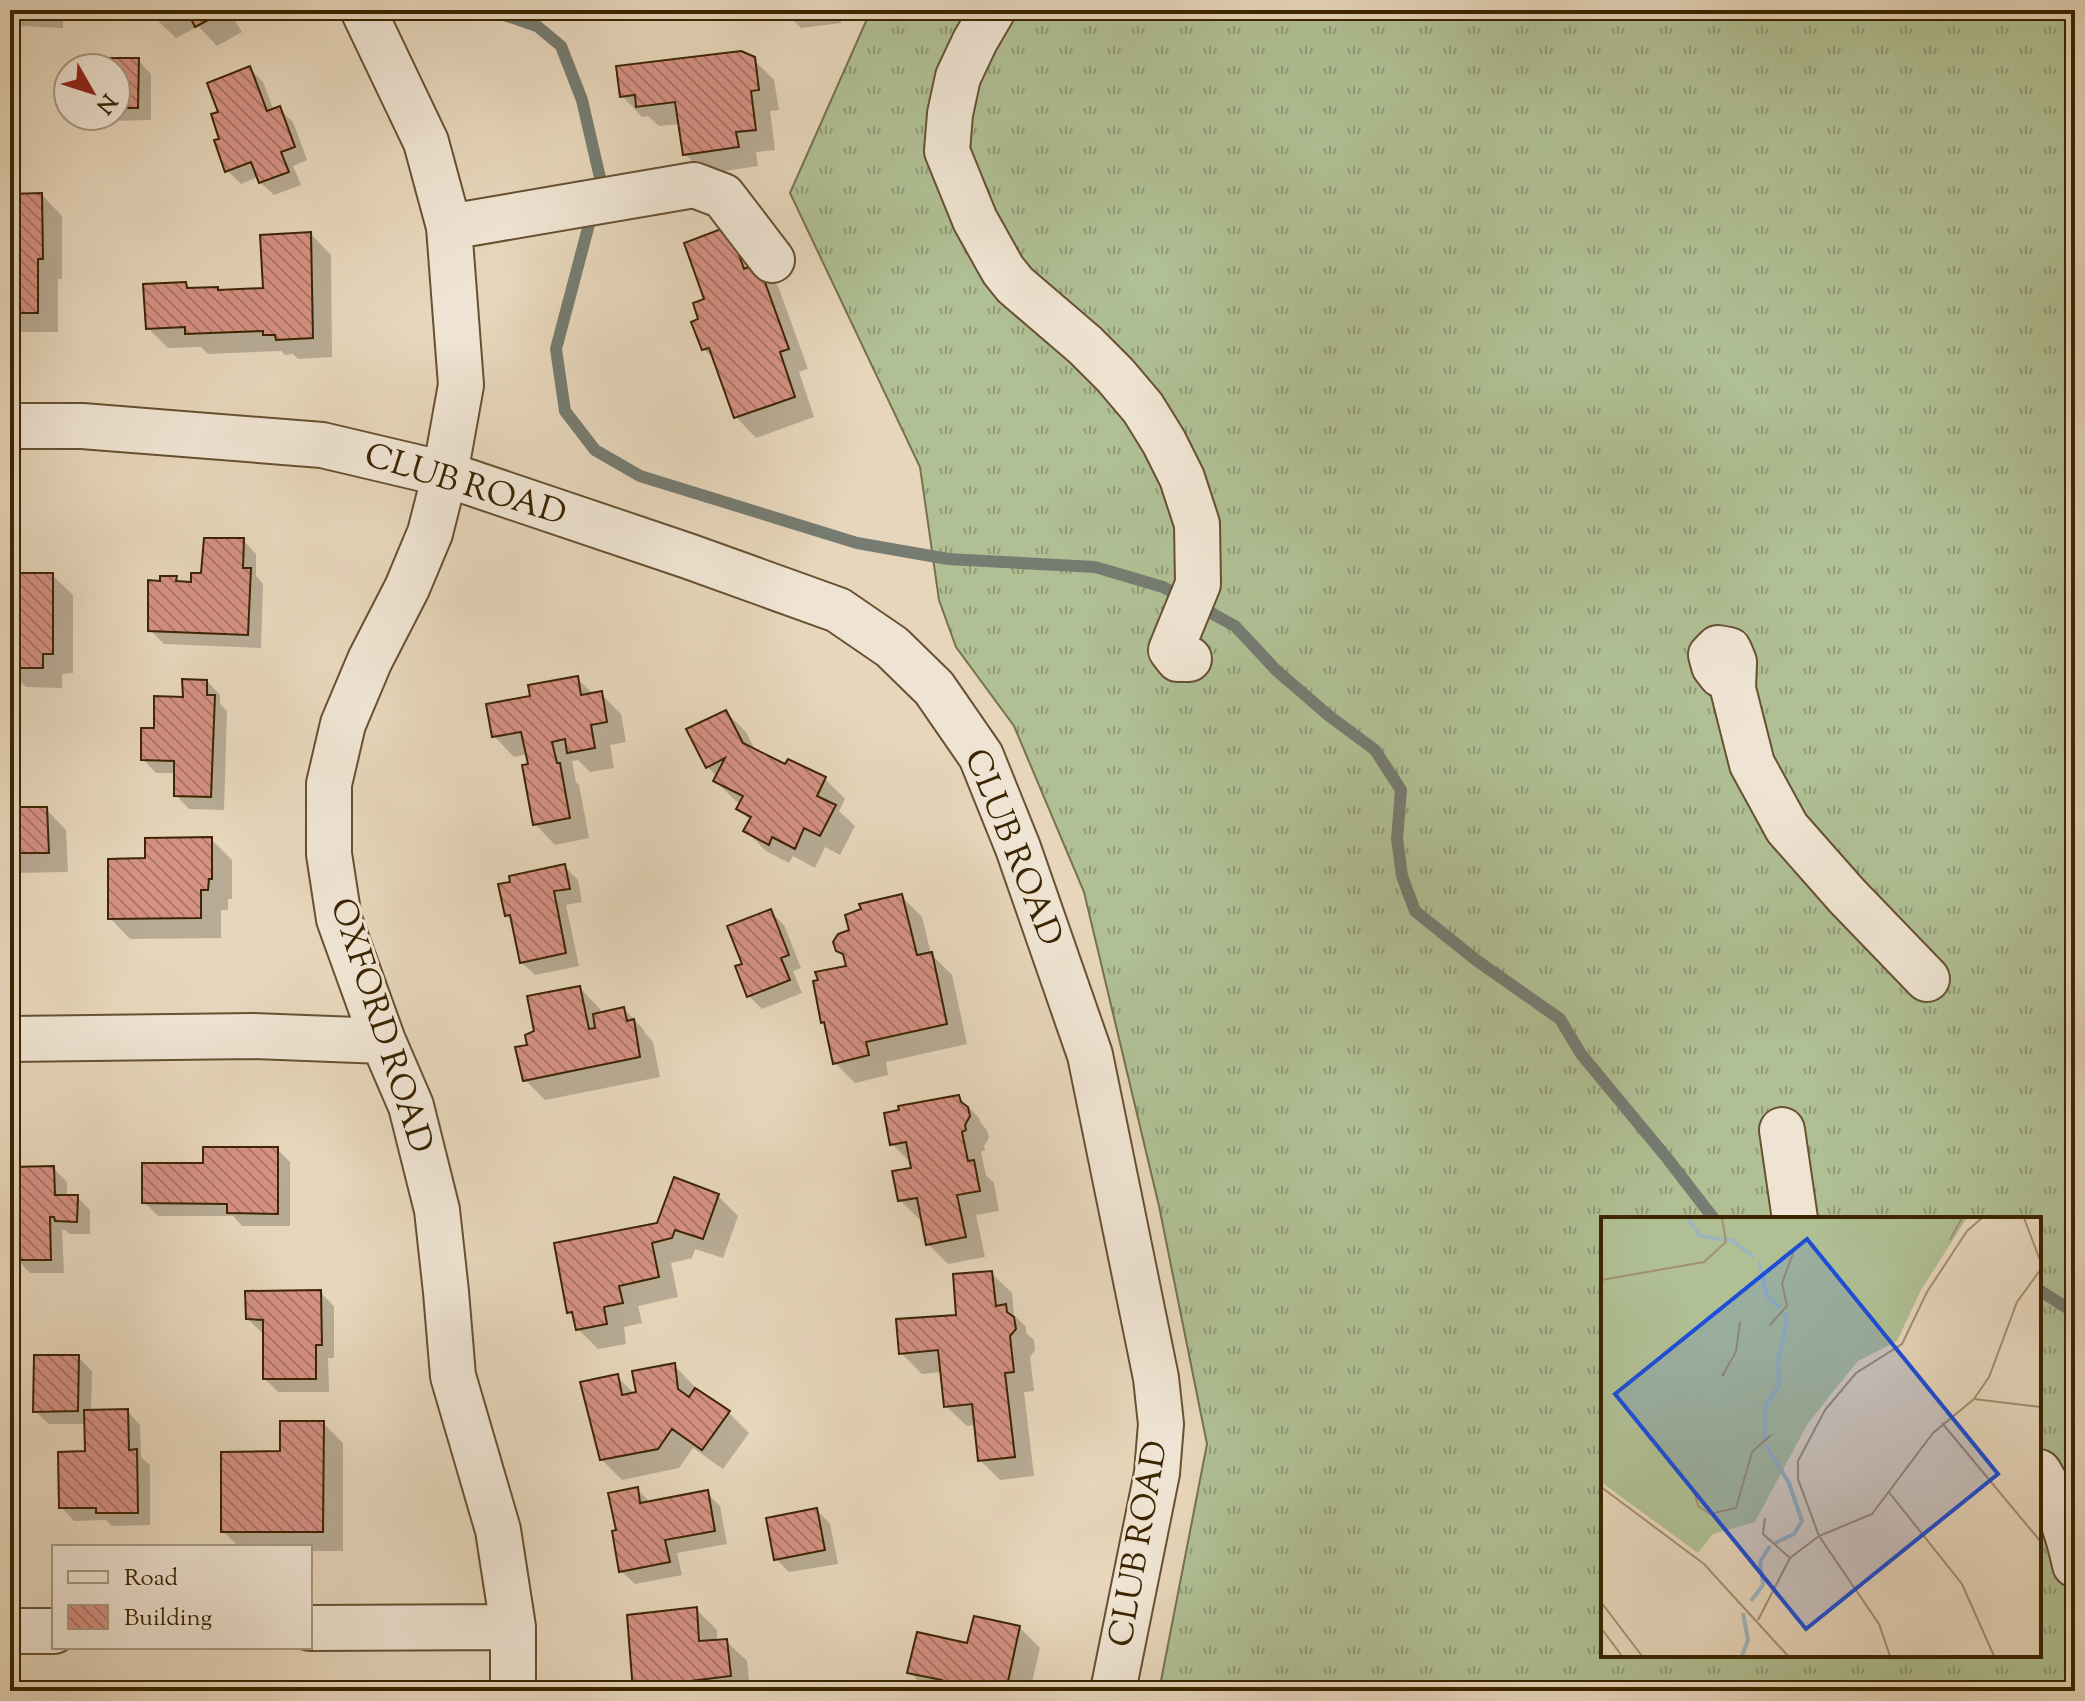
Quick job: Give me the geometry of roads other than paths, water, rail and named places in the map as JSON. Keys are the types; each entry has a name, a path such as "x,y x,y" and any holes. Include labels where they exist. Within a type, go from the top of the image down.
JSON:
{"street":[{"name":"OXFORD ROAD","path":"363,10 426,142 449,227 461,385 445,474 430,533 343,724 329,784 329,854 339,919 383,1041 411,1106 437,1210 453,1376 498,1530 513,1627 513,1691"},
{"path":"993,10 958,77 950,114 947,151 975,220 1003,270 1015,285 1115,375 1143,408 1182,478 1197,524 1198,584 1185,642"},
{"path":"449,227 694,185 723,196 772,260"},
{"name":"CLUB ROAD","path":"10,426 82,426 322,445 445,474 838,610 892,647 934,688 981,756 1018,848 1090,1055 1156,1378 1161,1424 1157,1473 1113,1691"},
{"path":"1721,675 1711,655 1718,648 1729,650 1734,662 1733,689 1752,764 1787,828 1927,979"},
{"path":"10,1039 253,1036 383,1041"},
{"path":"1782,1130 1795,1217"},
{"path":"2041,1475 2069,1534 2075,1565"},
{"path":"312,1628 513,1627"},
{"path":"10,1631 52,1631"}],"waterway":[{"path":"490,10 537,26 561,46 582,100 601,182 598,191"},
{"path":"592,213 556,349 565,411 595,450 640,476 857,543 948,559 1095,567 1163,587 1235,626 1276,670 1375,750 1401,790 1397,839 1402,876 1415,911 1476,960 1560,1019 1581,1054 1712,1217"},
{"path":"2041,1291 2075,1313"}]}
